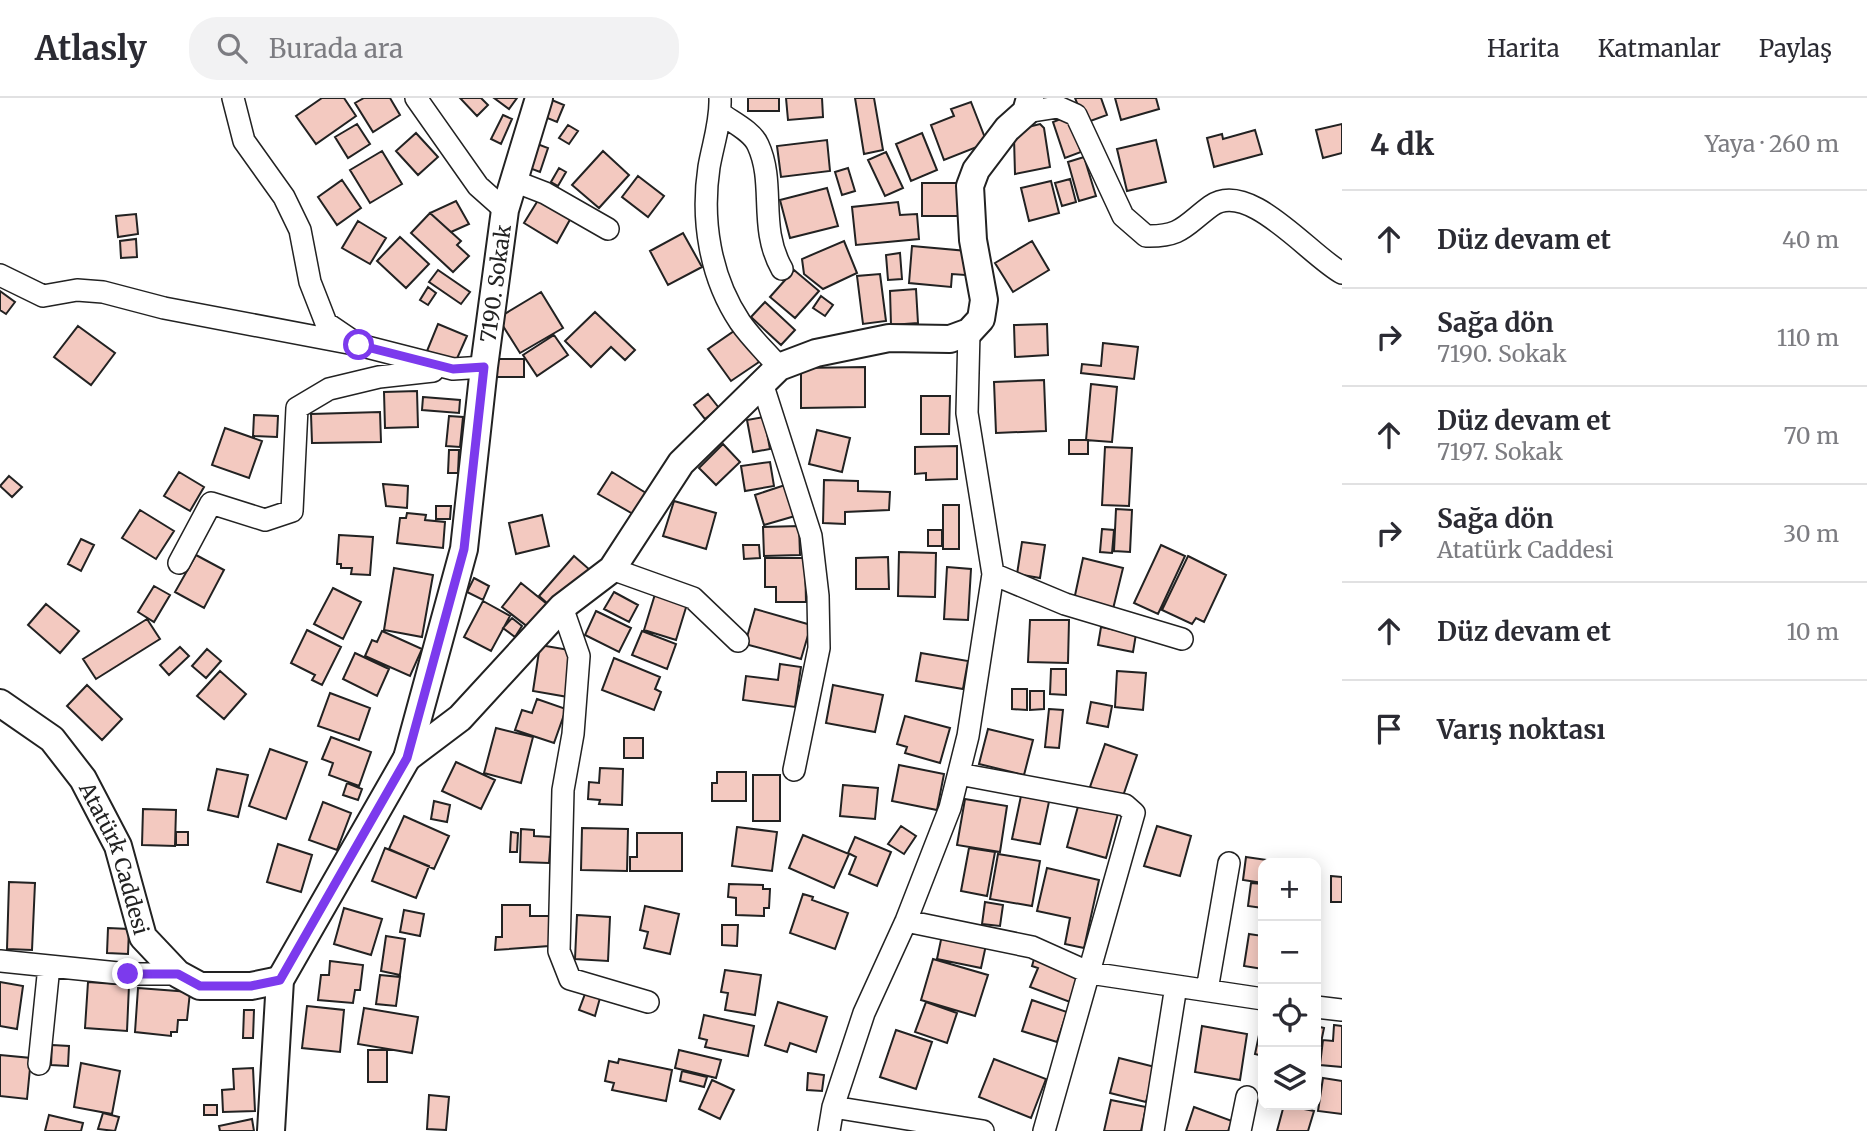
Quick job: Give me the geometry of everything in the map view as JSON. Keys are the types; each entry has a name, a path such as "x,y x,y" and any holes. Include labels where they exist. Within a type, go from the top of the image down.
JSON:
{"street":[{"path":"233,98 244,141 284,197 300,230 310,282 326,323 359,345"},
{"path":"416,98 478,186 505,210"},
{"name":"7190. Sokak","path":"407,758 464,549 505,210 539,98"},
{"path":"271,1131 280,980 407,758 460,718 562,607 611,569 681,463 771,375 816,353 889,338 950,339 969,332 981,319 984,300 973,240 970,186 976,170 1028,105 1058,107 1076,115 1123,216 1146,236 1171,235 1185,230 1219,201 1227,198 1250,202 1342,273"},
{"path":"720,106 758,143 764,167 771,250 782,269"},
{"path":"720,106 709,168 705,219 719,285 771,375 811,536 818,596 819,648 794,770"},
{"path":"514,181 545,193 608,229"},
{"path":"0,275 43,296 77,290 103,292 164,308 359,345 453,369"},
{"path":"829,1131 833,1107 864,1013 906,922 950,808 968,736 993,574 967,413 969,332"},
{"path":"179,563 211,503 265,520 292,511 297,408 329,388 379,377 484,367"},
{"path":"611,569 693,598 738,641"},
{"path":"993,574 1065,604 1182,639"},
{"path":"562,607 579,656 573,734 563,790 559,951 569,979 648,1002"},
{"name":"Atatürk Caddesi","path":"0,703 52,739 83,779 118,846 144,937 178,974 200,986 251,986 280,980"},
{"path":"959,774 1125,805 1134,813 1044,1131"},
{"path":"1207,990 1229,863"},
{"path":"906,922 1032,947 1090,973 1258,998"},
{"path":"0,961 128,974 178,974"},
{"path":"39,1064 50,966"},
{"path":"1153,1131 1176,986"},
{"path":"1321,1007 1342,1010"},
{"path":"1240,1131 1247,1097"},
{"path":"833,1107 983,1131"}],"building":[{"path":"322,98 344,98 356,116 316,144 296,116"},
{"path":"364,98 390,98 400,115 373,132 355,103"},
{"path":"460,98 481,98 488,105 477,116"},
{"path":"494,98 517,98 509,109"},
{"path":"547,98 564,105 557,122 540,115"},
{"path":"748,98 779,98 779,111 748,111"},
{"path":"786,98 822,98 823,117 788,120"},
{"path":"855,98 874,98 883,150 864,154"},
{"path":"1075,98 1101,98 1107,115 1085,123"},
{"path":"1115,98 1156,98 1159,109 1121,120"},
{"path":"971,102 987,143 944,160 931,125 954,116 951,109"},
{"path":"503,115 512,119 501,144 491,139"},
{"path":"1068,116 1081,152 1065,158 1053,122"},
{"path":"357,124 370,144 348,158 335,137"},
{"path":"1040,124 1044,128 1050,167 1015,174 1014,138 1028,127"},
{"path":"1342,124 1342,153 1323,158 1316,130"},
{"path":"568,125 578,131 569,144 559,138"},
{"path":"1255,130 1262,154 1214,167 1207,138 1222,134 1223,139"},
{"path":"416,133 438,157 418,175 396,151"},
{"path":"922,133 937,170 911,181 896,144"},
{"path":"827,140 830,171 781,177 777,146"},
{"path":"1156,140 1166,182 1127,191 1117,149"},
{"path":"532,142 548,148 540,172 524,166"},
{"path":"382,151 402,184 370,203 350,170"},
{"path":"603,151 629,175 599,208 572,185"},
{"path":"886,152 903,188 885,196 868,160"},
{"path":"1084,157 1096,196 1079,201 1068,162"},
{"path":"559,168 566,172 558,186 551,182"},
{"path":"848,168 855,191 842,195 835,172"},
{"path":"638,176 664,196 648,217 622,197"},
{"path":"1070,179 1076,202 1062,206 1055,183"},
{"path":"342,180 361,208 337,225 318,197"},
{"path":"1051,181 1059,213 1029,221 1021,188"},
{"path":"922,183 961,183 961,216 922,216"},
{"path":"827,188 838,226 790,238 780,200"},
{"path":"540,197 572,216 557,243 524,223"},
{"path":"456,201 469,224 451,232 430,213"},
{"path":"898,202 900,215 917,214 919,239 856,245 852,207"},
{"path":"430,213 461,241 457,245 469,256 453,272 411,233"},
{"path":"136,214 138,234 118,237 116,216"},
{"path":"358,221 386,238 370,264 342,248"},
{"path":"683,233 702,267 668,285 650,251"},
{"path":"400,237 429,264 406,288 377,261"},
{"path":"136,239 137,257 121,258 120,241"},
{"path":"844,241 857,273 823,289 804,274 802,259"},
{"path":"1032,241 1049,270 1013,292 995,263"},
{"path":"912,246 967,251 965,275 952,274 951,287 909,283"},
{"path":"900,253 902,279 888,280 886,255"},
{"path":"438,270 470,292 461,304 429,282"},
{"path":"794,270 819,291 795,318 770,297"},
{"path":"880,274 886,321 863,324 857,276"},
{"path":"428,287 436,293 428,305 420,300"},
{"path":"916,289 918,323 891,325 890,291"},
{"path":"0,291 15,302 6,314 0,310"},
{"path":"541,292 563,328 520,353 498,318"},
{"path":"821,296 833,305 825,316 813,308"},
{"path":"765,302 795,330 781,345 751,317"},
{"path":"595,312 635,350 625,360 611,347 591,367 565,341"},
{"path":"438,324 467,336 455,363 427,351"},
{"path":"1047,324 1048,355 1015,357 1014,325"},
{"path":"78,326 115,353 91,385 54,357"},
{"path":"737,329 759,362 731,381 708,349"},
{"path":"554,335 568,355 537,376 523,355"},
{"path":"1103,343 1138,347 1134,379 1081,373 1082,364 1101,366"},
{"path":"494,359 524,359 524,377 494,377"},
{"path":"865,367 865,407 801,408 801,368"},
{"path":"1044,380 1046,431 996,433 994,382"},
{"path":"1091,384 1117,387 1112,442 1086,440"},
{"path":"417,391 418,427 385,428 384,392"},
{"path":"708,394 719,408 705,419 694,405"},
{"path":"921,396 950,396 949,434 921,434"},
{"path":"423,397 460,400 459,413 422,410"},
{"path":"380,412 381,442 312,443 311,414"},
{"path":"254,415 278,416 277,437 253,436"},
{"path":"449,416 463,417 460,447 446,446"},
{"path":"764,417 770,449 753,452 747,420"},
{"path":"225,428 262,441 249,478 212,465"},
{"path":"817,430 850,438 842,472 809,464"},
{"path":"1069,440 1088,440 1088,454 1069,454"},
{"path":"723,444 740,462 716,485 699,468"},
{"path":"957,446 957,479 926,480 926,473 915,474 915,447"},
{"path":"1105,447 1132,448 1129,506 1102,505"},
{"path":"449,450 459,450 458,473 448,473"},
{"path":"770,462 774,486 745,491 741,466"},
{"path":"179,472 204,487 190,511 164,496"},
{"path":"612,472 646,493 633,514 598,494"},
{"path":"9,476 22,487 12,497 0,486"},
{"path":"824,480 858,481 858,491 890,492 889,510 845,512 845,524 823,523"},
{"path":"383,484 408,486 407,508 386,506"},
{"path":"785,485 795,516 764,525 755,495"},
{"path":"674,501 716,513 706,549 663,536"},
{"path":"943,505 959,505 959,549 943,549"},
{"path":"436,506 451,506 450,519 436,519"},
{"path":"1116,509 1132,510 1130,552 1114,551"},
{"path":"140,510 174,531 156,559 122,538"},
{"path":"407,513 426,515 425,520 445,522 443,548 397,543 400,518 406,518"},
{"path":"542,515 549,546 516,554 509,523"},
{"path":"799,526 800,555 764,556 763,527"},
{"path":"1102,529 1114,530 1112,553 1100,552"},
{"path":"928,530 942,530 942,546 928,546"},
{"path":"339,535 373,537 370,575 351,574 352,568 341,568 341,564 337,564"},
{"path":"81,539 94,545 81,571 68,564"},
{"path":"1022,542 1045,545 1040,578 1017,574"},
{"path":"743,545 759,545 760,558 744,559"},
{"path":"1161,545 1185,556 1158,614 1134,603"},
{"path":"899,552 936,553 935,597 898,596"},
{"path":"196,555 224,570 204,608 175,592"},
{"path":"574,556 590,570 555,610 539,596"},
{"path":"1188,556 1226,575 1204,622 1196,618 1192,624 1162,610"},
{"path":"888,557 889,589 856,589 856,558"},
{"path":"765,558 805,558 806,602 776,602 776,587 765,587"},
{"path":"1083,558 1123,568 1113,609 1074,600"},
{"path":"947,567 971,569 968,620 944,619"},
{"path":"394,568 433,575 422,637 384,630"},
{"path":"474,578 489,586 483,600 467,592"},
{"path":"521,583 547,604 528,627 502,607"},
{"path":"154,586 170,595 154,622 138,612"},
{"path":"333,588 361,602 343,639 314,624"},
{"path":"656,591 688,601 676,640 644,630"},
{"path":"614,592 638,605 629,622 604,609"},
{"path":"483,601 510,616 491,651 464,637"},
{"path":"46,604 79,631 60,653 28,625"},
{"path":"755,609 811,625 801,659 745,644"},
{"path":"596,611 631,628 619,652 585,635"},
{"path":"512,618 522,626 515,637 503,628"},
{"path":"147,619 160,639 96,679 83,659"},
{"path":"1030,620 1069,620 1068,663 1028,662"},
{"path":"1101,627 1136,634 1133,652 1098,645"},
{"path":"307,630 341,647 322,685 312,680 315,675 291,663"},
{"path":"382,631 422,649 410,676 365,656 372,640 377,642"},
{"path":"642,631 676,644 667,669 632,655"},
{"path":"540,645 575,651 568,697 533,691"},
{"path":"180,647 189,656 169,675 160,665"},
{"path":"207,649 221,661 206,678 192,666"},
{"path":"355,653 389,669 377,696 343,679"},
{"path":"921,653 968,661 963,689 916,681"},
{"path":"614,658 660,677 655,689 661,692 654,710 602,690"},
{"path":"780,664 801,667 795,707 743,700 746,676 778,680"},
{"path":"1051,669 1066,669 1066,695 1050,694"},
{"path":"220,671 246,694 224,719 197,696"},
{"path":"1117,671 1146,673 1143,710 1115,707"},
{"path":"87,685 122,719 102,740 67,706"},
{"path":"833,685 883,695 875,732 826,723"},
{"path":"1012,689 1027,689 1027,710 1012,709"},
{"path":"1030,691 1044,691 1044,709 1030,710"},
{"path":"330,693 370,708 359,740 318,726"},
{"path":"537,699 566,709 554,743 515,730 522,710 532,713"},
{"path":"1091,702 1112,706 1108,727 1087,723"},
{"path":"1049,709 1063,710 1059,748 1045,747"},
{"path":"905,716 950,728 940,763 905,753 907,747 897,744"},
{"path":"496,728 533,737 521,783 484,773"},
{"path":"988,729 1033,740 1024,775 979,764"},
{"path":"331,737 371,752 359,786 329,775 333,763 322,759"},
{"path":"624,738 643,738 643,758 624,758"},
{"path":"1105,744 1137,755 1122,799 1090,787"},
{"path":"270,749 307,762 286,819 249,806"},
{"path":"456,762 495,780 481,809 442,791"},
{"path":"899,765 944,774 937,810 892,801"},
{"path":"600,768 623,769 622,805 599,804 600,800 588,799 589,782 599,783"},
{"path":"217,769 248,775 238,817 208,810"},
{"path":"717,772 746,772 746,801 712,801 712,783 717,783"},
{"path":"753,775 780,775 780,821 753,821"},
{"path":"347,783 362,789 358,800 343,795"},
{"path":"843,785 878,788 875,819 840,816"},
{"path":"1022,791 1050,797 1040,844 1012,839"},
{"path":"965,799 1007,806 1000,852 957,845"},
{"path":"1080,799 1119,810 1106,858 1067,847"},
{"path":"434,801 450,805 447,822 431,819"},
{"path":"323,802 351,813 337,850 309,840"},
{"path":"143,809 176,810 175,846 142,845"},
{"path":"404,816 449,836 434,869 389,849"},
{"path":"901,826 916,836 904,854 888,844"},
{"path":"1157,826 1191,836 1180,876 1144,866"},
{"path":"737,827 777,832 772,871 732,866"},
{"path":"582,828 628,829 627,871 581,870"},
{"path":"521,829 534,830 534,836 551,837 549,863 520,862"},
{"path":"176,832 188,832 188,845 176,845"},
{"path":"511,832 518,833 517,852 510,852"},
{"path":"637,833 682,833 682,871 630,871 630,857 637,857"},
{"path":"803,835 849,854 834,888 789,868"},
{"path":"855,837 891,852 877,886 849,874 856,857 848,853"},
{"path":"278,844 312,855 301,892 267,882"},
{"path":"385,848 429,866 416,898 372,881"},
{"path":"969,848 995,852 987,896 961,891"},
{"path":"998,854 1040,861 1032,906 990,899"},
{"path":"1246,857 1258,859 1258,882 1243,880"},
{"path":"1047,868 1099,880 1084,948 1065,944 1070,918 1037,911"},
{"path":"1331,876 1342,877 1342,902 1331,902"},
{"path":"9,882 35,883 32,950 7,949"},
{"path":"1251,883 1258,884 1258,907 1248,906"},
{"path":"729,884 763,885 763,889 770,889 769,908 764,908 764,916 736,915 736,898 728,897"},
{"path":"803,894 848,913 835,949 790,933"},
{"path":"985,902 1003,905 1000,926 982,924"},
{"path":"502,905 530,905 530,916 549,916 549,946 495,950 496,937 502,937"},
{"path":"645,906 679,914 670,954 644,948 648,932 640,930"},
{"path":"344,908 382,919 371,955 334,944"},
{"path":"404,910 424,914 420,936 400,932"},
{"path":"577,915 610,917 608,961 575,959"},
{"path":"722,925 738,925 737,946 722,945"},
{"path":"108,928 129,929 128,954 107,953"},
{"path":"1249,934 1258,935 1258,968 1244,966"},
{"path":"942,935 986,945 981,968 937,959"},
{"path":"386,936 405,939 400,975 381,971"},
{"path":"933,959 988,975 975,1016 921,1000"},
{"path":"1034,959 1079,976 1070,1002 1030,987 1038,968 1032,966"},
{"path":"330,961 363,965 360,990 355,990 353,1003 318,1000 321,975 329,975"},
{"path":"725,970 761,975 755,1015 725,1010 728,993 721,992"},
{"path":"380,975 400,977 396,1006 376,1004"},
{"path":"0,982 23,986 17,1029 0,1026"},
{"path":"88,982 129,985 127,1031 85,1028"},
{"path":"138,988 190,992 187,1020 178,1020 177,1032 171,1032 171,1036 135,1032"},
{"path":"585,994 600,998 595,1016 579,1010"},
{"path":"1032,1000 1067,1012 1057,1042 1022,1031"},
{"path":"778,1002 827,1017 816,1052 790,1043 787,1052 765,1045"},
{"path":"926,1002 957,1013 947,1043 915,1032"},
{"path":"307,1006 344,1010 340,1052 302,1048"},
{"path":"364,1008 418,1017 412,1053 358,1044"},
{"path":"244,1010 254,1010 253,1038 243,1038"},
{"path":"704,1015 754,1026 748,1056 705,1047 707,1040 699,1038"},
{"path":"1334,1025 1342,1026 1342,1067 1321,1065 1323,1040 1333,1041"},
{"path":"1202,1026 1247,1034 1240,1080 1195,1072"},
{"path":"896,1030 932,1042 916,1089 880,1077"},
{"path":"52,1045 69,1046 68,1066 51,1065"},
{"path":"368,1050 387,1050 387,1082 368,1082"},
{"path":"679,1050 721,1060 716,1078 675,1068"},
{"path":"0,1055 31,1058 27,1099 0,1096"},
{"path":"1119,1058 1155,1067 1146,1102 1110,1093"},
{"path":"619,1059 672,1070 666,1101 612,1090 614,1083 605,1081 609,1061 618,1063"},
{"path":"994,1059 1046,1079 1031,1118 979,1097"},
{"path":"81,1063 120,1071 112,1114 74,1107"},
{"path":"253,1068 255,1111 223,1112 222,1090 234,1089 233,1069"},
{"path":"682,1071 707,1077 704,1087 680,1081"},
{"path":"808,1073 824,1075 822,1091 807,1090"},
{"path":"1323,1078 1342,1081 1342,1114 1318,1111 1321,1110"},
{"path":"712,1080 734,1090 720,1119 699,1109"},
{"path":"429,1095 449,1097 446,1130 427,1129"},
{"path":"1111,1100 1146,1107 1141,1131 1104,1131"},
{"path":"204,1105 217,1105 217,1115 204,1115"},
{"path":"1194,1107 1232,1121 1228,1131 1186,1131"},
{"path":"1283,1110 1314,1111 1308,1131 1277,1131"},
{"path":"103,1113 119,1117 115,1131 98,1129"},
{"path":"49,1115 83,1123 81,1131 45,1131"},
{"path":"252,1119 254,1131 220,1131 219,1126"}],"route":[{"path":"128,974 178,974 200,986 251,986 280,980 407,758 464,549 484,367 453,369 404,359 359,345"}]}
